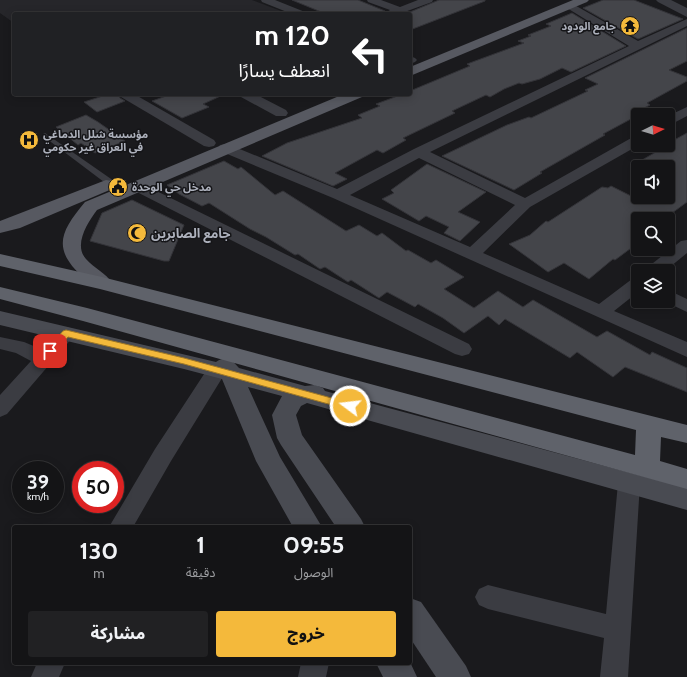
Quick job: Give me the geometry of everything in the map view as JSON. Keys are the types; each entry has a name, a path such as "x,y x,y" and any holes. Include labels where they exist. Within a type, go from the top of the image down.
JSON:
{"highway":[{"path":"0,260 102,283 687,434"},
{"path":"2,294 370,392 638,475 687,479"},
{"path":"638,475 649,424"}],"main road":[{"path":"412,62 574,1"},
{"path":"6,225 23,231 41,229 136,186 281,113 320,96"},
{"path":"6,225 112,183 351,96"},
{"path":"91,206 78,222 74,232 74,252 77,261 102,283"},
{"path":"0,318 66,333 306,394 638,475 687,499"},
{"path":"193,344 221,362 224,372 269,461 307,525"},
{"path":"350,525 290,438 284,415 292,400 306,394 370,392"},
{"path":"412,615 455,677"},
{"path":"393,665 401,677"}],"street":[{"path":"266,0 294,12"},
{"path":"372,0 399,10"},
{"path":"394,12 428,0"},
{"path":"662,0 685,10"},
{"path":"574,1 638,46"},
{"path":"338,195 419,152 687,22"},
{"path":"128,96 217,146 338,195 687,350"},
{"path":"249,96 281,113"},
{"path":"675,118 687,111"},
{"path":"472,255 525,204 631,144"},
{"path":"419,152 525,204"},
{"path":"136,186 462,349"},
{"path":"663,264 687,246"},
{"path":"601,312 631,288"},
{"path":"675,300 687,306"},
{"path":"0,409 66,333"},
{"path":"0,343 22,347 43,360"},
{"path":"122,525 163,455 224,372"},
{"path":"614,677 617,629 638,475"},
{"path":"488,597 617,629"},
{"path":"45,677 50,665"},
{"path":"312,677 315,665"}],"lane":[{"path":"45,135 112,183"}],"shaded area":[{"path":"0,0 252,0 281,11 12,12 12,22 0,13"}],"building":[{"path":"292,0 358,0 385,11 384,12 321,12"},
{"path":"439,0 485,0 412,29 412,12 410,12"},
{"path":"603,0 634,0 683,19 638,39 583,8"},
{"path":"572,13 626,46 571,72 562,68 540,79 522,84 519,83 504,89 490,97 486,95 452,111 455,113 403,138 406,140 383,153 377,150 335,173 347,179 333,186 262,156 287,143 362,118 358,115 380,106 376,104 398,96 412,96 412,90 470,66 467,64 524,43 518,41 531,36 528,35 551,26 546,24"},
{"path":"687,28 687,61 669,70 687,77 687,81 647,103 650,105 644,108 631,108 631,119 540,172 542,173 514,190 442,156 507,125 529,117 531,118 588,91 585,90 598,84 585,78"},
{"path":"103,96 119,96 125,101 97,112 84,102"},
{"path":"166,96 221,96 203,104 209,107 182,118 152,101"},
{"path":"86,115 125,141 95,153 81,143 78,145 56,127"},
{"path":"687,133 687,202 673,212 631,212 631,248 615,260 613,259 589,279 564,263 548,272 509,244 530,235 546,221 548,222 602,187 608,188 611,186 631,196 631,204 675,204 675,160 642,160 656,152 675,152 676,139"},
{"path":"224,161 238,169 241,167 275,195 283,191 346,231 359,225 377,236 382,233 406,251 408,250 431,263 436,260 464,277 444,289 474,308 498,291 523,307 533,300 597,337 607,331 650,355 652,352 687,368 687,392 625,367 613,377 577,352 570,358 505,319 499,325 488,316 464,333 443,318 418,304 415,307 387,292 379,298 351,280 348,282 325,267 320,269 298,254 295,255 209,203 202,206 179,194 167,185"},
{"path":"427,164 486,192 458,212 480,222 460,241 444,233 449,227 426,216 419,221 382,199 394,193 391,190"},
{"name":"جامع الصابرين","path":"132,200 184,225 169,261 164,261 90,241 102,213"}],"place":[{"name":"جامع الودود","path":"630,26"},
{"name":"مؤسسة شلل الدماغي في العراق غير حكومي","path":"29,140"},
{"name":"مدخل حي الوحدة","path":"118,187"},
{"name":"جامع الصابرين","path":"137,233"}],"route":[{"path":"50,351 66,333 184,361 350,406"}]}
